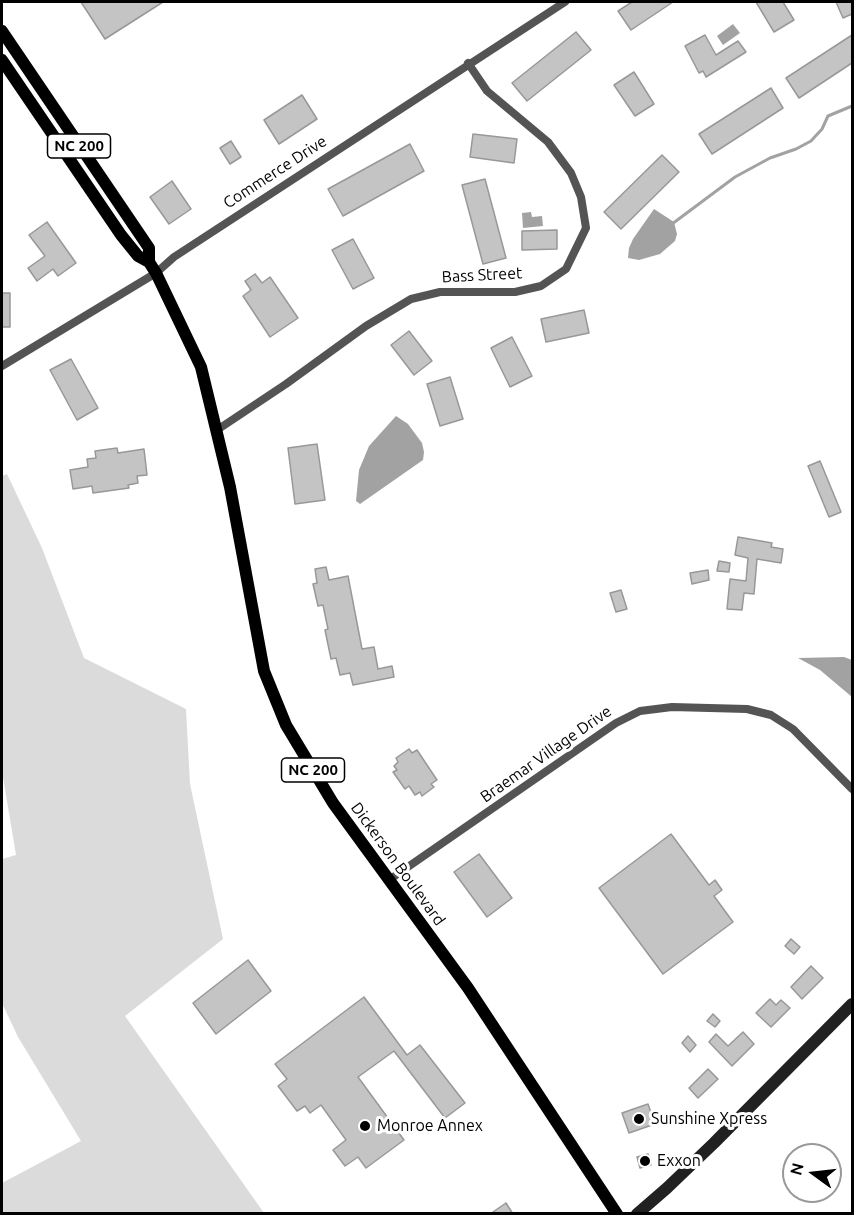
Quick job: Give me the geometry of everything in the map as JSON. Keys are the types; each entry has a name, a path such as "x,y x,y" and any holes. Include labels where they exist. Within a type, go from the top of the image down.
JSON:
{"main road":[{"name":"Dickerson Boulevard","path":"2,31 149,248 153,267 201,367 230,487 264,671 292,734 333,803 468,988 617,1214"},
{"name":"Dickerson Boulevard","path":"2,60 121,235 138,256 153,267"},
{"path":"637,1214 723,1135 852,1004"}],"street":[{"name":"Commerce Drive","path":"2,366 564,2"},
{"name":"Bass Street","path":"216,430 286,384 366,326 411,299 440,292 515,292 541,286 566,269 586,228 581,197 571,173 548,142 487,91 468,63"},
{"name":"Braemar Village Drive","path":"389,880 616,723 640,711 672,707 747,709 771,715 793,729 852,789"}],"shaded area":[{"path":"733,24 740,33 723,45 717,36"},
{"path":"654,209 674,222 677,234 675,241 660,254 639,260 628,258 633,239"},
{"path":"531,212 532,217 542,216 543,226 523,228 522,213"},
{"path":"396,416 408,424 422,443 423,460 360,504 356,501 359,470 369,446"},
{"path":"7,474 42,548 84,658 186,709 190,784 223,939 125,1016 264,1213 2,1213 2,1183 81,1141 18,1037 2,1003 2,859 16,855 2,771 2,476"},
{"path":"844,657 852,660 852,697 820,670 798,658"}],"building":[{"path":"81,2 163,2 105,39"},
{"path":"632,2 673,2 631,30 618,11"},
{"path":"756,2 783,2 794,20 774,32"},
{"path":"836,2 852,2 852,14 843,18"},
{"path":"576,32 591,50 527,101 512,83"},
{"path":"705,35 716,55 738,41 746,52 706,77 703,71 699,73 685,46"},
{"path":"852,35 852,63 799,98 786,78"},
{"path":"634,72 654,104 635,116 614,85"},
{"path":"771,88 783,108 712,154 699,134"},
{"path":"302,95 317,119 279,144 264,120"},
{"path":"473,134 517,139 514,163 470,157"},
{"path":"231,141 241,157 230,164 220,148"},
{"path":"410,144 424,171 343,216 328,189"},
{"path":"662,155 679,172 621,229 604,212"},
{"path":"485,179 506,258 483,264 462,185"},
{"path":"172,181 191,209 169,224 150,197"},
{"path":"47,222 76,263 58,276 53,269 37,281 28,268 45,256 29,235"},
{"path":"557,230 557,249 522,250 522,231"},
{"path":"353,239 374,278 353,289 332,250"},
{"path":"255,274 262,283 270,277 298,318 270,337 243,296 251,290 245,281"},
{"path":"2,293 10,293 10,327 2,327"},
{"path":"584,310 589,333 546,342 541,319"},
{"path":"409,331 432,361 414,375 391,345"},
{"path":"512,337 532,376 510,387 491,348"},
{"path":"71,359 98,408 77,420 50,370"},
{"path":"450,377 463,419 440,426 427,384"},
{"path":"317,444 325,500 295,504 288,448"},
{"path":"117,448 118,453 144,449 147,475 137,476 138,483 128,485 129,488 93,493 92,486 73,489 70,470 88,467 87,459 96,458 95,451"},
{"path":"820,461 841,512 829,517 808,466"},
{"path":"738,537 772,543 771,547 783,549 781,563 757,559 754,594 744,593 742,610 727,609 730,579 746,581 748,558 735,555"},
{"path":"719,561 730,563 729,572 717,571"},
{"path":"326,567 329,580 348,576 362,649 374,647 378,669 392,666 394,677 353,685 350,673 340,675 336,658 331,659 323,605 318,606 313,584 317,583 315,569"},
{"path":"708,570 709,580 692,584 690,573"},
{"path":"621,590 627,609 616,612 610,593"},
{"path":"409,749 412,753 417,750 437,780 431,784 434,787 422,796 420,792 415,795 409,786 405,789 393,772 397,770 394,766 398,762 396,758"},
{"path":"671,834 709,885 715,880 722,890 714,896 733,922 663,974 599,888"},
{"path":"479,854 512,898 487,917 454,872"},
{"path":"791,939 800,947 794,954 785,946"},
{"path":"248,960 271,991 216,1034 193,1003"},
{"path":"811,966 823,978 802,999 791,987"},
{"path":"364,997 407,1055 420,1045 465,1103 445,1118 394,1051 358,1077 404,1140 366,1168 358,1157 345,1166 333,1150 346,1140 321,1105 310,1113 305,1106 297,1111 278,1086 287,1079 275,1064"},
{"path":"770,999 776,1005 781,1000 790,1008 771,1027 756,1013"},
{"path":"713,1014 720,1021 715,1027 707,1021"},
{"path":"743,1032 754,1044 732,1066 709,1042 716,1034 728,1046"},
{"path":"688,1036 696,1045 690,1052 682,1043"},
{"path":"708,1069 718,1079 698,1098 689,1088"},
{"name":"Sunshine Xpress","path":"648,1104 655,1124 629,1133 622,1113"},
{"path":"648,1154 651,1165 640,1168 637,1157"},
{"path":"506,1203 513,1214 490,1214"}],"waterway":[{"path":"672,224 735,177 770,158 811,141 822,129 828,116 852,106"}],"place":[{"name":"Sunshine Xpress","path":"639,1119"},
{"name":"Monroe Annex","path":"365,1126"},
{"name":"Exxon","path":"645,1161"}]}
